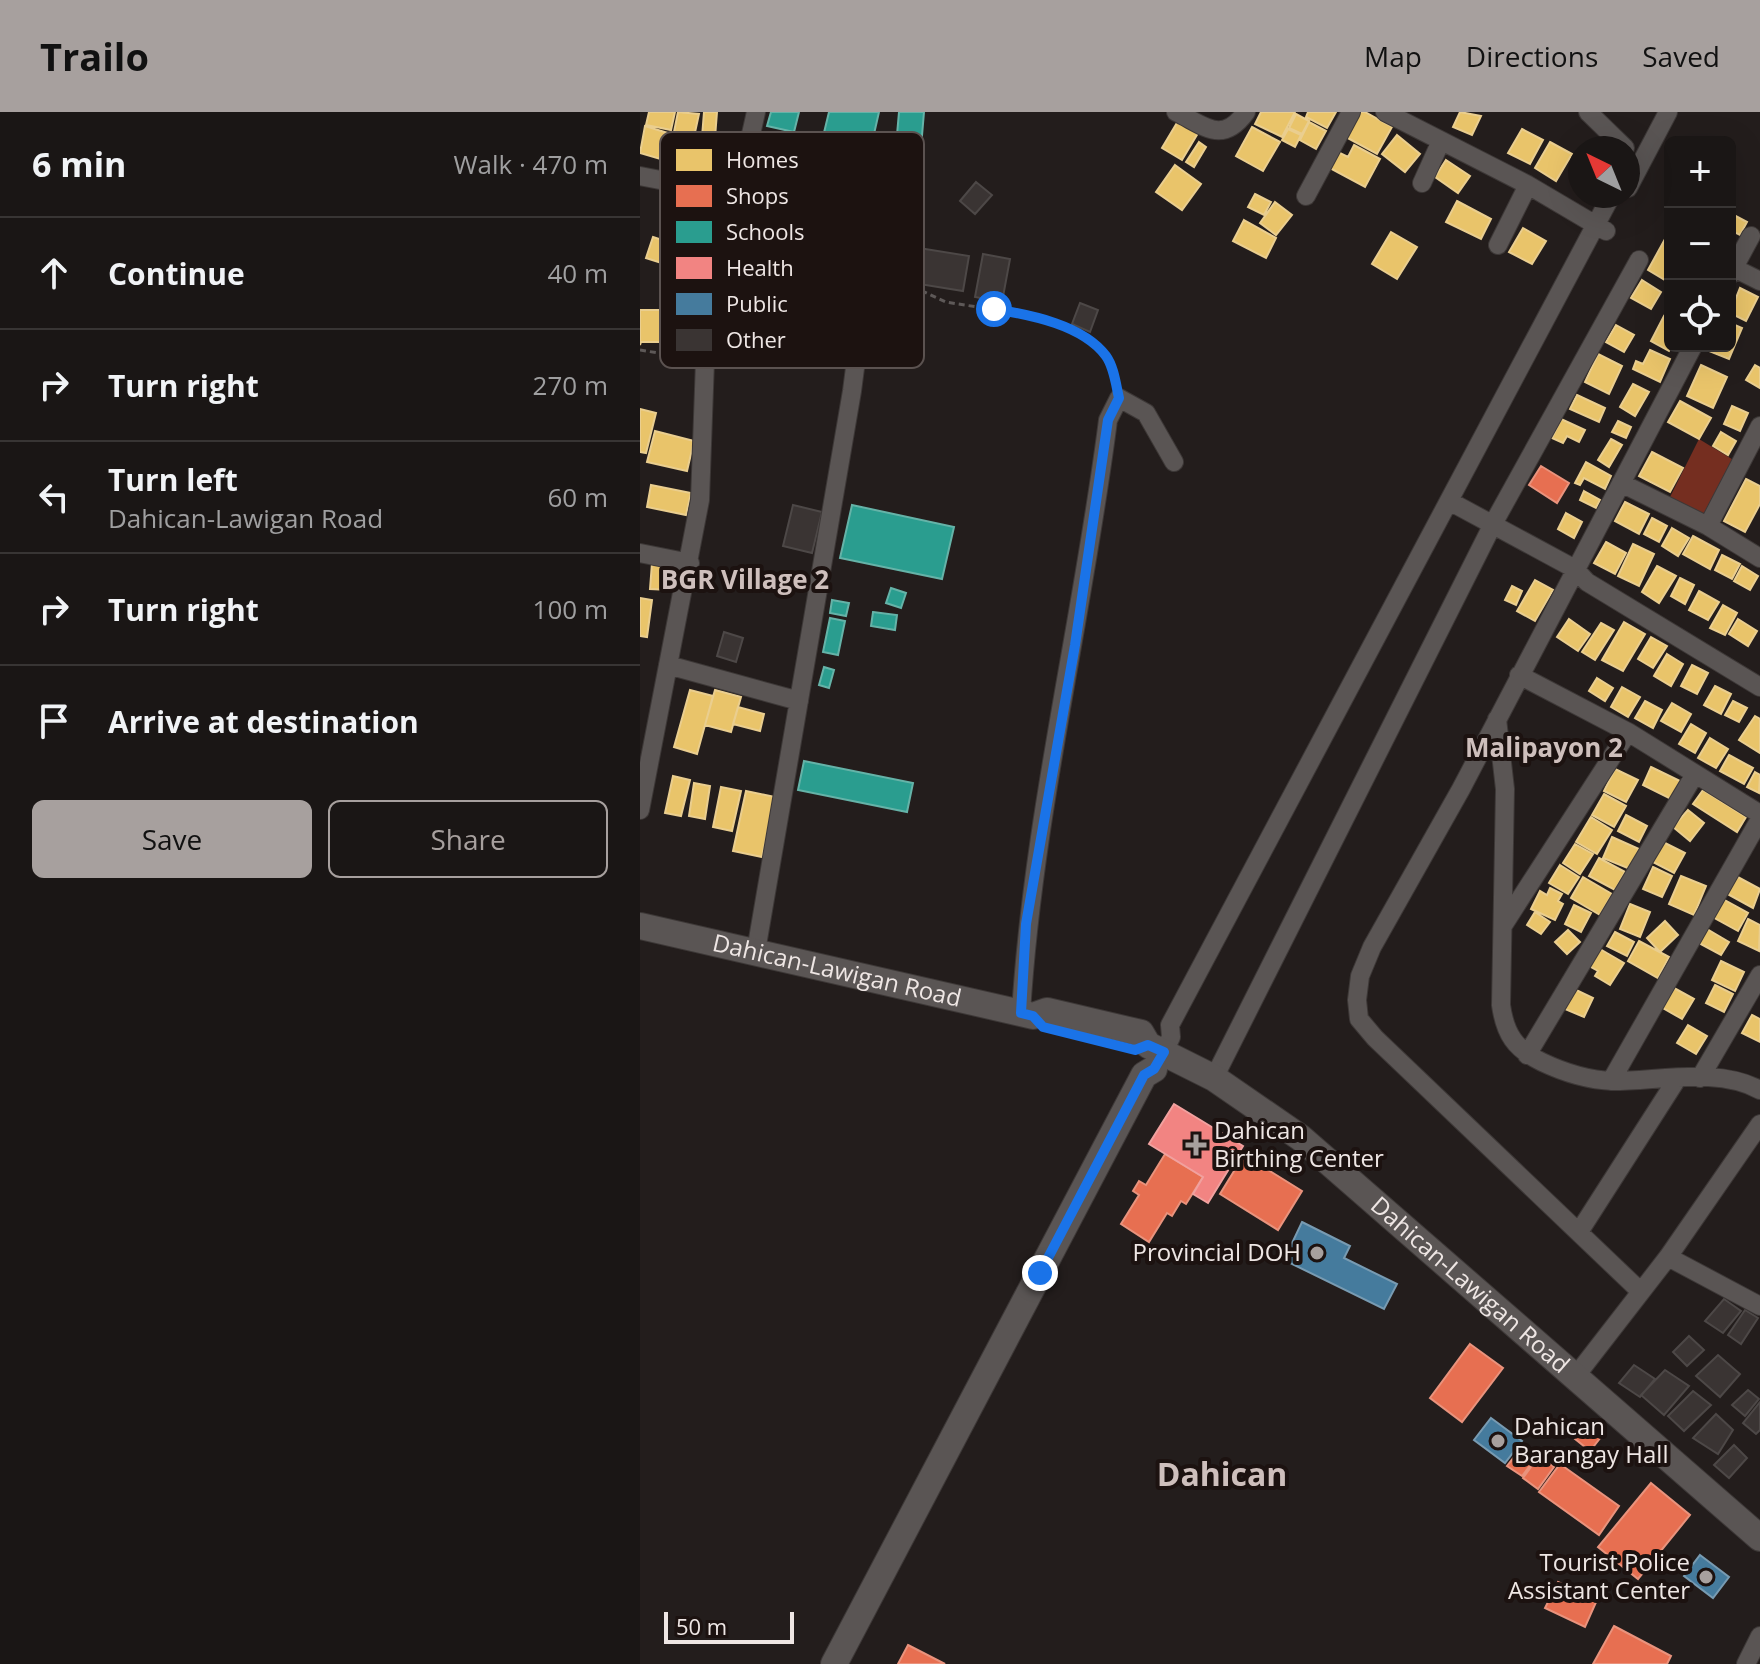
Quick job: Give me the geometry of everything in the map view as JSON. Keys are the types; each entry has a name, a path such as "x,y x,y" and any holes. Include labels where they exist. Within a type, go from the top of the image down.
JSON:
{"main road":[{"name":"Dahican-Lawigan Road","path":"640,926 1027,1014 1043,1027 1135,1050 1159,1051 1214,1078 1301,1138 1760,1538"},
{"path":"834,1664 1159,1051"},
{"path":"849,1664 1157,1082 1159,1051"}],"street":[{"path":"752,132 756,112"},
{"path":"1176,112 1220,132 1229,130 1246,112"},
{"path":"1306,196 1351,112"},
{"path":"1385,112 1528,185 1601,228"},
{"path":"1588,112 1611,136"},
{"path":"1640,139 1654,112"},
{"path":"1640,145 1668,112"},
{"path":"1422,183 1441,141"},
{"path":"640,176 660,181"},
{"path":"1498,245 1528,185"},
{"path":"1601,228 1607,208"},
{"path":"1159,1051 1170,1025 1601,228 1615,208"},
{"path":"1736,264 1751,236"},
{"path":"1214,1078 1491,529 1639,260"},
{"path":"1736,272 1760,281"},
{"path":"1640,1291 1375,1038 1359,1019 1357,1000 1360,976 1372,947 1519,675 1577,577 1621,483 1690,352"},
{"path":"640,810 647,732 668,665 690,563 703,454 705,368"},
{"path":"756,951 853,368"},
{"path":"1027,1014 1026,924 1075,645 1108,420 1119,398 1146,413 1174,462"},
{"path":"1708,526 1760,426"},
{"path":"1621,483 1708,526 1760,558"},
{"path":"1451,508 1577,577 1760,687"},
{"path":"640,553 690,563"},
{"path":"668,665 799,701"},
{"path":"1519,675 1628,732 1760,816 1611,1081"},
{"path":"1497,719 1505,789 1504,1027 1527,1055 1563,1072 1611,1081 1732,1080 1760,1090"},
{"path":"1503,927 1628,732"},
{"path":"1527,1055 1695,774"},
{"path":"1700,1078 1760,975"},
{"path":"1579,1232 1677,1079"},
{"path":"1575,1377 1668,1257 1760,1124"},
{"path":"1668,1257 1760,1306"},
{"path":"1746,1664 1760,1636"}],"path":[{"path":"924,292 946,302 1039,317 1094,342 1109,359 1119,398"},
{"path":"640,350 660,353"}],"shaded area":[{"path":"1699,439 1740,464 1708,526 1666,505"}],"building: Homes":[{"path":"649,112 675,112 671,130 646,125"},
{"path":"678,112 699,114 695,132 674,132"},
{"path":"704,112 717,112 715,132 702,132"},
{"path":"1261,112 1295,112 1282,137 1255,124"},
{"path":"1308,112 1336,112 1327,128 1306,117"},
{"path":"1357,112 1365,112 1392,127 1377,154 1344,136"},
{"path":"1460,112 1481,116 1472,135 1453,127"},
{"path":"1296,114 1309,121 1302,134 1289,128"},
{"path":"1178,121 1198,133 1182,160 1162,148"},
{"path":"1309,122 1326,131 1316,149 1300,140"},
{"path":"645,126 664,132 660,132 660,159 640,153"},
{"path":"1252,127 1280,142 1263,171 1236,156"},
{"path":"1288,129 1301,135 1295,147 1282,140"},
{"path":"1522,129 1543,140 1530,164 1508,153"},
{"path":"1397,135 1420,154 1405,172 1382,154"},
{"path":"1199,142 1206,147 1194,167 1186,162"},
{"path":"1550,142 1568,152 1568,161 1556,181 1535,168"},
{"path":"1354,145 1380,159 1365,187 1328,167 1336,151 1348,157"},
{"path":"1446,160 1470,176 1458,193 1435,177"},
{"path":"1175,165 1201,184 1182,210 1156,192"},
{"path":"1255,194 1271,202 1264,215 1248,207"},
{"path":"1457,201 1491,219 1481,239 1446,222"},
{"path":"1275,202 1292,215 1276,235 1260,223"},
{"path":"1736,216 1747,222 1740,235 1736,233"},
{"path":"1244,220 1276,238 1266,258 1233,241"},
{"path":"1523,228 1546,241 1532,264 1509,252"},
{"path":"1391,232 1417,247 1397,279 1372,264"},
{"path":"653,237 660,239 660,262 646,258"},
{"path":"1664,241 1664,279 1648,270"},
{"path":"1642,280 1661,292 1651,309 1631,298"},
{"path":"1740,288 1758,297 1746,321 1736,316 1736,298"},
{"path":"640,310 660,310 660,342 641,342 640,345"},
{"path":"1664,316 1664,348 1651,341"},
{"path":"1616,325 1634,335 1624,352 1606,342"},
{"path":"1736,326 1742,328 1736,342"},
{"path":"1650,350 1670,359 1660,382 1633,369 1636,361 1643,364"},
{"path":"1712,352 1732,352 1729,359"},
{"path":"1598,354 1622,366 1609,394 1585,382"},
{"path":"1701,365 1727,377 1713,408 1687,396"},
{"path":"1755,365 1760,368 1760,388 1746,380"},
{"path":"1633,384 1649,392 1635,416 1620,407"},
{"path":"1577,395 1605,408 1599,422 1570,409"},
{"path":"1680,401 1711,418 1699,439 1668,422"},
{"path":"1732,406 1748,413 1740,431 1724,424"},
{"path":"640,409 656,413 646,453 640,452"},
{"path":"1561,419 1585,430 1579,442 1567,436 1563,443 1552,438"},
{"path":"1618,421 1631,427 1626,438 1612,432"},
{"path":"655,431 694,441 687,471 647,462"},
{"path":"1721,432 1736,441 1728,455 1713,446"},
{"path":"1611,439 1622,445 1609,467 1598,460"},
{"path":"1652,452 1683,468 1670,492 1639,476"},
{"path":"1586,462 1611,476 1605,489 1584,478 1580,485 1575,483"},
{"path":"1746,479 1760,486 1760,504 1745,532 1724,521"},
{"path":"651,485 691,493 686,515 647,507"},
{"path":"1584,491 1600,500 1596,508 1580,500"},
{"path":"1625,502 1649,514 1639,534 1615,521"},
{"path":"1566,513 1582,522 1574,538 1558,529"},
{"path":"1652,518 1667,526 1659,542 1644,534"},
{"path":"1672,528 1689,538 1678,556 1662,546"},
{"path":"1693,536 1719,550 1710,569 1683,554"},
{"path":"1606,542 1626,553 1615,574 1594,563"},
{"path":"1633,544 1654,554 1639,586 1618,576"},
{"path":"1722,555 1740,564 1732,579 1715,570"},
{"path":"652,563 673,565 670,590 650,589"},
{"path":"1657,566 1676,576 1659,603 1642,592"},
{"path":"1742,566 1758,576 1750,590 1734,581"},
{"path":"1680,578 1694,585 1685,604 1671,596"},
{"path":"1535,580 1553,590 1535,621 1517,611"},
{"path":"1512,586 1522,591 1516,605 1505,600"},
{"path":"1699,591 1719,602 1708,620 1689,610"},
{"path":"640,598 652,600 647,637 640,636"},
{"path":"1723,605 1737,613 1725,635 1710,628"},
{"path":"1569,619 1590,634 1578,651 1557,637"},
{"path":"1738,619 1757,631 1748,646 1729,634"},
{"path":"1624,622 1645,634 1623,671 1602,660"},
{"path":"1601,623 1614,630 1595,660 1582,652"},
{"path":"1651,637 1667,646 1653,668 1638,659"},
{"path":"1667,654 1683,664 1671,686 1654,676"},
{"path":"1692,665 1708,673 1697,694 1681,686"},
{"path":"1597,678 1613,688 1605,701 1589,691"},
{"path":"1715,686 1731,694 1721,714 1704,705"},
{"path":"1622,687 1640,697 1628,717 1611,707"},
{"path":"690,690 713,696 697,754 674,747"},
{"path":"715,690 741,697 731,732 705,725"},
{"path":"1645,701 1662,710 1653,728 1635,718"},
{"path":"1733,701 1747,708 1739,722 1725,715"},
{"path":"1672,703 1691,714 1681,732 1661,721"},
{"path":"738,707 764,714 760,731 733,724"},
{"path":"1755,716 1760,719 1760,753 1739,740"},
{"path":"1691,724 1706,733 1695,753 1679,744"},
{"path":"1710,738 1728,749 1716,768 1698,758"},
{"path":"1729,755 1753,768 1744,784 1720,771"},
{"path":"1651,767 1680,781 1671,799 1643,785"},
{"path":"1615,769 1638,780 1626,802 1604,791"},
{"path":"1755,772 1760,775 1759,793 1747,787"},
{"path":"673,776 690,780 681,816 665,813"},
{"path":"694,783 710,786 705,819 689,816"},
{"path":"721,787 741,791 732,831 713,827"},
{"path":"1703,790 1746,817 1737,832 1693,804"},
{"path":"746,791 775,797 762,857 733,851"},
{"path":"1604,794 1626,806 1614,827 1592,815"},
{"path":"1688,810 1704,823 1690,841 1673,827"},
{"path":"1626,815 1647,826 1639,842 1618,831"},
{"path":"1591,817 1612,830 1597,854 1576,842"},
{"path":"1612,837 1639,849 1630,869 1603,858"},
{"path":"1663,842 1685,853 1674,873 1653,862"},
{"path":"1575,844 1593,854 1580,874 1563,863"},
{"path":"1599,858 1625,872 1615,890 1589,876"},
{"path":"1560,865 1579,877 1568,894 1549,883"},
{"path":"1653,867 1672,876 1662,897 1643,889"},
{"path":"1734,875 1760,889 1753,908 1724,892"},
{"path":"1681,876 1706,886 1694,915 1669,904"},
{"path":"1583,877 1612,894 1600,915 1571,898"},
{"path":"1550,888 1562,894 1558,901 1563,904 1555,920 1531,909 1540,891 1547,895"},
{"path":"1721,898 1748,913 1738,931 1711,916"},
{"path":"1630,904 1650,912 1640,937 1620,929"},
{"path":"1574,905 1591,913 1581,932 1565,924"},
{"path":"1535,912 1550,922 1541,934 1527,925"},
{"path":"1748,919 1760,925 1759,951 1738,941"},
{"path":"1665,921 1678,935 1660,952 1647,938"},
{"path":"1707,929 1729,942 1721,955 1699,943"},
{"path":"1568,930 1580,942 1567,954 1555,942"},
{"path":"1615,932 1634,942 1627,956 1607,946"},
{"path":"1639,941 1669,957 1658,978 1628,961"},
{"path":"1600,949 1624,963 1610,985 1595,976 1598,971 1589,966"},
{"path":"1721,961 1744,972 1735,991 1712,980"},
{"path":"1715,985 1733,994 1724,1012 1706,1003"},
{"path":"1674,988 1694,999 1682,1019 1663,1008"},
{"path":"1574,989 1593,998 1584,1017 1565,1009"},
{"path":"1752,1015 1760,1019 1760,1042 1742,1033"},
{"path":"1688,1025 1707,1036 1696,1054 1677,1043"}],"building: Shops":[{"path":"1541,466 1569,483 1557,503 1529,485"},
{"path":"1165,1154 1203,1177 1186,1204 1181,1201 1172,1216 1167,1213 1149,1242 1121,1224 1139,1195 1133,1191 1139,1181 1146,1185"},
{"path":"1244,1155 1302,1191 1278,1230 1220,1194"},
{"path":"1470,1344 1503,1368 1462,1422 1430,1398"},
{"path":"1585,1425 1601,1437 1590,1451 1574,1438"},
{"path":"1518,1452 1532,1463 1522,1476 1507,1466"},
{"path":"1539,1456 1554,1467 1538,1489 1523,1478"},
{"path":"1560,1464 1619,1506 1599,1535 1539,1492"},
{"path":"1651,1483 1690,1515 1638,1579 1598,1547"},
{"path":"1558,1582 1597,1600 1585,1627 1545,1608"},
{"path":"1614,1626 1671,1656 1667,1664 1593,1664"},
{"path":"908,1645 945,1664 898,1664"}],"building: Schools":[{"path":"771,112 799,112 794,132 767,126"},
{"path":"829,112 879,112 874,132 824,132"},
{"path":"899,112 924,112 922,132 897,132"},
{"path":"852,505 954,527 942,579 840,558"},
{"path":"891,588 906,593 901,608 886,603"},
{"path":"832,600 849,603 846,616 830,613"},
{"path":"873,612 897,615 895,630 871,626"},
{"path":"830,618 845,621 838,655 823,652"},
{"path":"824,667 834,670 829,688 819,685"},
{"path":"804,761 913,783 907,812 798,790"}],"building: Health":[{"path":"1174,1104 1243,1146 1208,1203 1193,1194 1203,1177 1149,1144"}],"building: Public":[{"path":"1302,1222 1350,1246 1344,1258 1397,1284 1384,1309 1284,1260"},
{"name":"Dahican Barangay Hall","path":"1491,1418 1522,1441 1505,1463 1474,1440"},
{"path":"1700,1555 1729,1577 1713,1598 1684,1576"}],"building: Other":[{"path":"976,182 992,195 975,214 960,201"},
{"path":"924,249 969,256 963,291 924,285"},
{"path":"983,254 1010,259 1002,302 975,297"},
{"path":"1080,303 1098,310 1090,332 1072,324"},
{"path":"793,505 822,512 812,553 783,546"},
{"path":"724,632 743,638 736,662 717,656"},
{"path":"1724,1299 1741,1311 1723,1333 1705,1321"},
{"path":"1745,1310 1758,1318 1741,1344 1728,1335"},
{"path":"1689,1336 1704,1350 1687,1366 1673,1352"},
{"path":"1718,1355 1740,1374 1720,1397 1696,1376"},
{"path":"1634,1365 1655,1379 1640,1397 1619,1383"},
{"path":"1665,1370 1689,1386 1664,1415 1641,1395"},
{"path":"1748,1390 1759,1399 1745,1416 1732,1405"},
{"path":"1693,1391 1711,1405 1684,1431 1668,1416"},
{"path":"1760,1402 1760,1430 1756,1434 1743,1423"},
{"path":"1716,1414 1733,1430 1718,1454 1693,1438"},
{"path":"1734,1445 1747,1458 1729,1478 1714,1465"}],"place":[{"name":"Dahican Birthing Center","path":"1196,1145"},
{"name":"Provincial DOH","path":"1317,1253"},
{"name":"Dahican Barangay Hall","path":"1498,1441"},
{"name":"Tourist Police Assistant Center","path":"1706,1577"}],"district":[{"name":"BGR Village 2","path":"745,580"},
{"name":"Malipayon 2","path":"1544,748"},
{"name":"Dahican","path":"1222,1475"}],"route":[{"path":"994,309 1039,317 1094,342 1109,359 1119,398 1108,420 1075,645 1026,924 1021,1013 1033,1016 1043,1027 1135,1050 1148,1045 1164,1052 1154,1069 1144,1075 1040,1273"}]}
